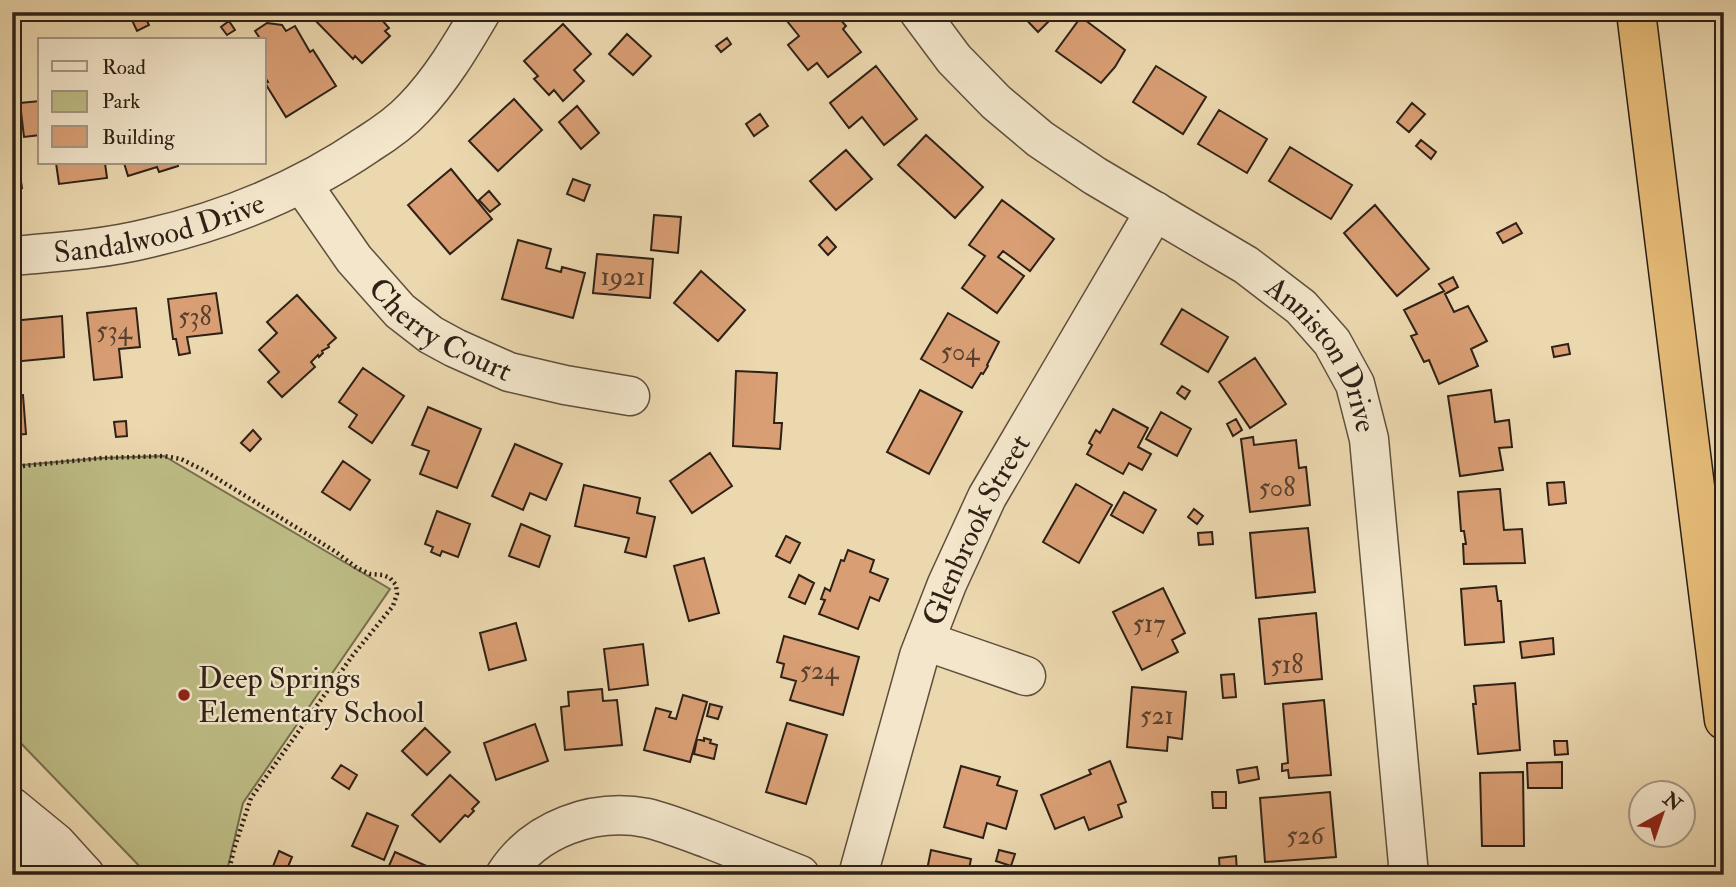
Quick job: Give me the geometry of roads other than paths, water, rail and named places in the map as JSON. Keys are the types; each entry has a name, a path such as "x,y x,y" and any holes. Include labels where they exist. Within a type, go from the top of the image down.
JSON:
{"highway":[{"path":"1636,12 1724,720"}],"street":[{"name":"Sandalwood Drive","path":"12,256 149,239 237,213 302,184 348,158 414,108 461,47 481,12"},
{"name":"Anniston Drive","path":"919,12 954,59 996,102 1040,139 1095,176 1246,265 1301,307 1332,342 1355,384 1370,439 1409,875"},
{"name":"Cherry Court","path":"302,184 354,259 400,311 432,335 509,372 630,396"},
{"name":"Glenbrook Street","path":"858,875 919,656 947,584 987,497 1154,211"},
{"path":"925,641 1026,676"},
{"path":"12,807 56,843 84,874"},
{"path":"505,875 512,864 542,837 575,821 614,815 648,818 683,829 800,875"},
{"path":"12,857 52,863 84,874"}],"place":[{"name":"Deep Springs Elementary School","path":"184,695"}]}
